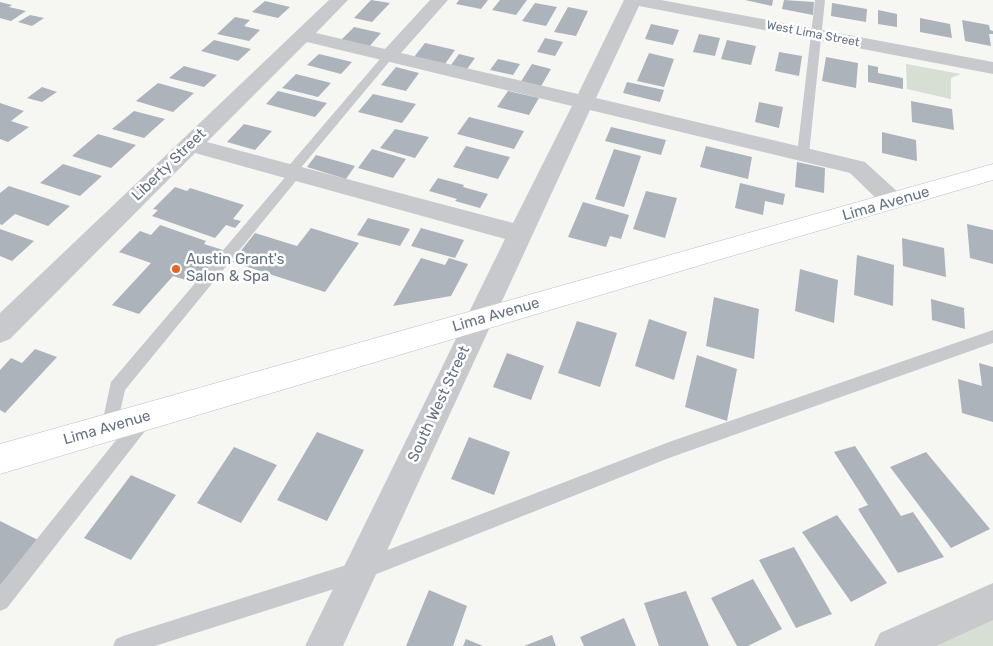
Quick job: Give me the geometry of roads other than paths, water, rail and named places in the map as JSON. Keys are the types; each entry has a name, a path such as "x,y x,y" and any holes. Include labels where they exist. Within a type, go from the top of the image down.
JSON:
{"main road":[{"name":"Lima Avenue","path":"0,459 993,172"}],"street":[{"name":"Liberty Street","path":"0,331 339,0"},
{"path":"390,54 439,0"},
{"name":"West Lima Street","path":"633,0 993,68"},
{"name":"South West Street","path":"324,646 519,234 633,0"},
{"path":"303,35 584,100 857,167 894,201"},
{"path":"191,145 519,234"},
{"path":"893,646 993,601"}],"lane":[{"path":"804,154 820,0"},
{"path":"109,428 117,387 390,54"},
{"path":"122,646 359,572 670,450 993,336"},
{"path":"0,601 145,417"}],"place":[{"name":"Austin Grant's Salon & Spa","path":"176,269"}]}
